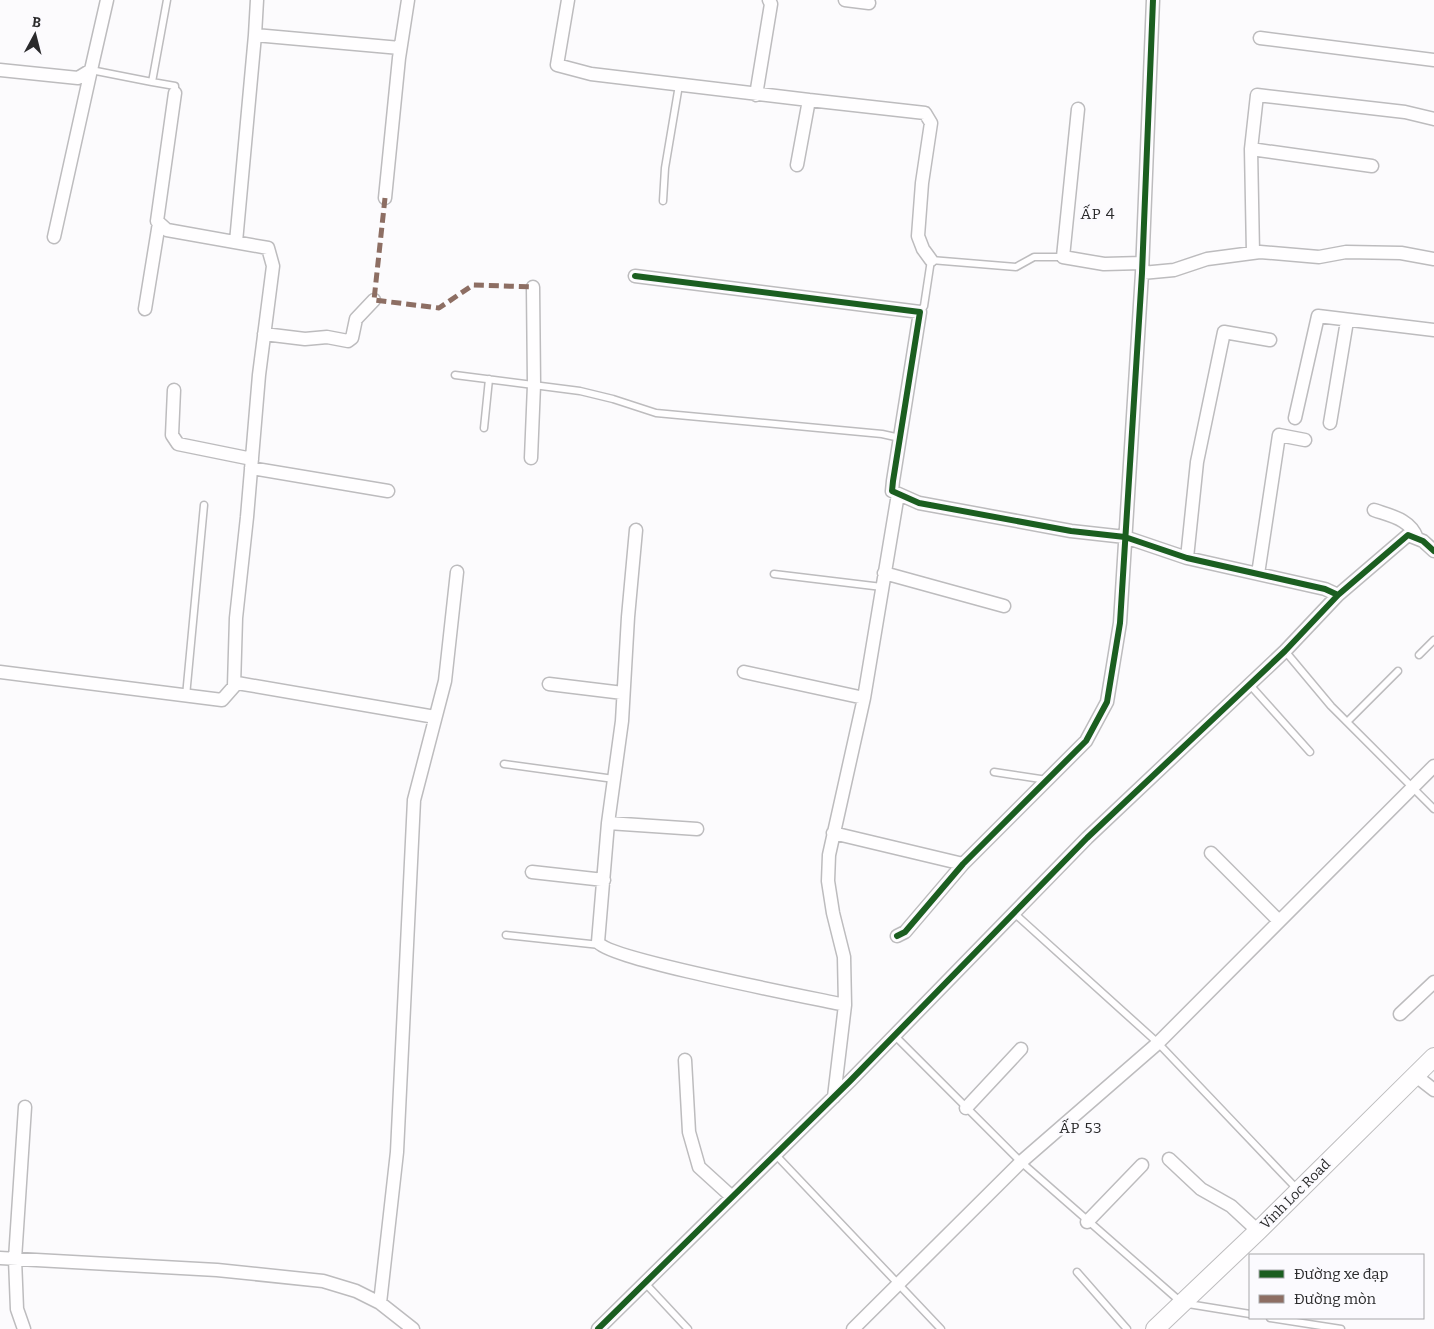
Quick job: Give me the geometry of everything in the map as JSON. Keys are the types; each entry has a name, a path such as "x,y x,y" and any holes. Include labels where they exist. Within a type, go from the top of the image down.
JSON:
{"main road":[{"name":"Vinh Loc Road","path":"1155,1329 1434,1058"}],"street":[{"path":"54,237 108,0"},
{"path":"236,242 257,0"},
{"path":"385,198 400,48 408,0"},
{"path":"568,0 557,65 591,74 756,95 902,109 925,113 931,123 922,182 918,236 923,249 931,260"},
{"path":"756,95 771,4 769,0"},
{"path":"845,0 869,3"},
{"path":"897,936 904,932 963,864 1086,741 1107,702 1120,622 1142,268 1153,0"},
{"path":"255,36 400,48"},
{"path":"1260,38 1434,60"},
{"path":"0,70 78,78 91,70"},
{"path":"145,309 159,223 157,221 174,93"},
{"path":"1253,253 1251,149 1257,95 1405,112 1434,119"},
{"path":"797,165 809,100"},
{"path":"1078,109 1063,257 1104,264 1174,270 1207,259 1253,253 1319,257 1346,252 1401,253 1434,259"},
{"path":"1251,149 1372,166"},
{"path":"159,223 167,230 268,248 274,266 264,334 236,618 234,686"},
{"path":"635,276 920,312 892,492 928,505 1071,531 1125,537 1187,558 1324,589 1338,595"},
{"path":"531,458 534,385 533,287"},
{"path":"264,334 305,339 327,337 348,341 352,338 356,319 374,300"},
{"path":"1295,418 1318,316 1434,330"},
{"path":"1330,423 1347,320"},
{"path":"1187,558 1197,462 1224,332 1270,340"},
{"path":"174,390 172,435 178,444 252,464 388,490"},
{"path":"1258,574 1279,435 1305,440"},
{"path":"834,1096 845,1005 844,957 832,913 828,881 833,833 849,775 864,698 898,494"},
{"path":"1374,510 1405,522 1413,529 1417,538"},
{"path":"636,530 623,693 608,823 598,934 600,945 612,952 701,974 845,1005"},
{"path":"598,1329 894,1036 1087,838 1286,652 1338,595 1408,535 1417,538 1434,551"},
{"path":"380,1303 397,1152 414,800 445,681 457,572"},
{"path":"884,573 1004,606"},
{"path":"0,672 222,700 238,683 435,717"},
{"path":"744,672 864,698"},
{"path":"549,684 623,693"},
{"path":"853,1329 1021,1162 1158,1043 1434,766"},
{"path":"608,823 697,830"},
{"path":"833,833 963,864"},
{"path":"1210,853 1279,921"},
{"path":"532,872 604,880"},
{"path":"1400,1014 1434,982"},
{"path":"966,1108 1022,1048"},
{"path":"685,1060 689,1132 699,1167 732,1197"},
{"path":"1416,1076 1434,1090"},
{"path":"24,1329 17,1309 15,1259 26,1107"},
{"path":"1169,1159 1201,1189 1231,1206 1258,1231"},
{"path":"1087,1222 1142,1165"},
{"path":"0,1258 217,1270 323,1280 356,1291 380,1303 412,1329"}],"lane":[{"path":"152,82 167,0"},
{"path":"91,70 175,86 174,93"},
{"path":"663,201 665,168 679,85"},
{"path":"920,312 924,306 931,260 1016,267 1034,256 1063,257"},
{"path":"455,375 580,391 613,399 656,414 882,434 900,438"},
{"path":"484,428 489,379"},
{"path":"186,696 204,505"},
{"path":"774,574 882,587"},
{"path":"1419,654 1434,640"},
{"path":"1286,652 1347,722 1434,809"},
{"path":"1347,722 1398,672"},
{"path":"1250,685 1310,752"},
{"path":"504,764 614,779"},
{"path":"994,772 1047,780"},
{"path":"1014,913 1158,1043 1299,1191"},
{"path":"506,935 600,945"},
{"path":"894,1036 1021,1162 1087,1222 1182,1303 1249,1314"},
{"path":"775,1154 898,1286 941,1329"},
{"path":"1077,1272 1127,1329"},
{"path":"645,1283 688,1329"},
{"path":"1276,1319 1340,1329"}],"marked path":[{"path":"385,198 374,300 439,308 473,285 533,287"}],"cycle path":[{"path":"897,936 905,932 963,864 1086,741 1107,702 1120,623 1142,273 1153,0"},
{"path":"635,276 920,312 892,491 919,503 1071,531 1125,537 1187,558 1325,589 1338,595"},
{"path":"598,1329 850,1081 1087,838 1285,651 1338,595 1408,535 1423,541 1434,551"}],"district":[{"name":"ẤP 4","path":"1098,214"},
{"name":"ẤP 53","path":"1081,1128"}]}
